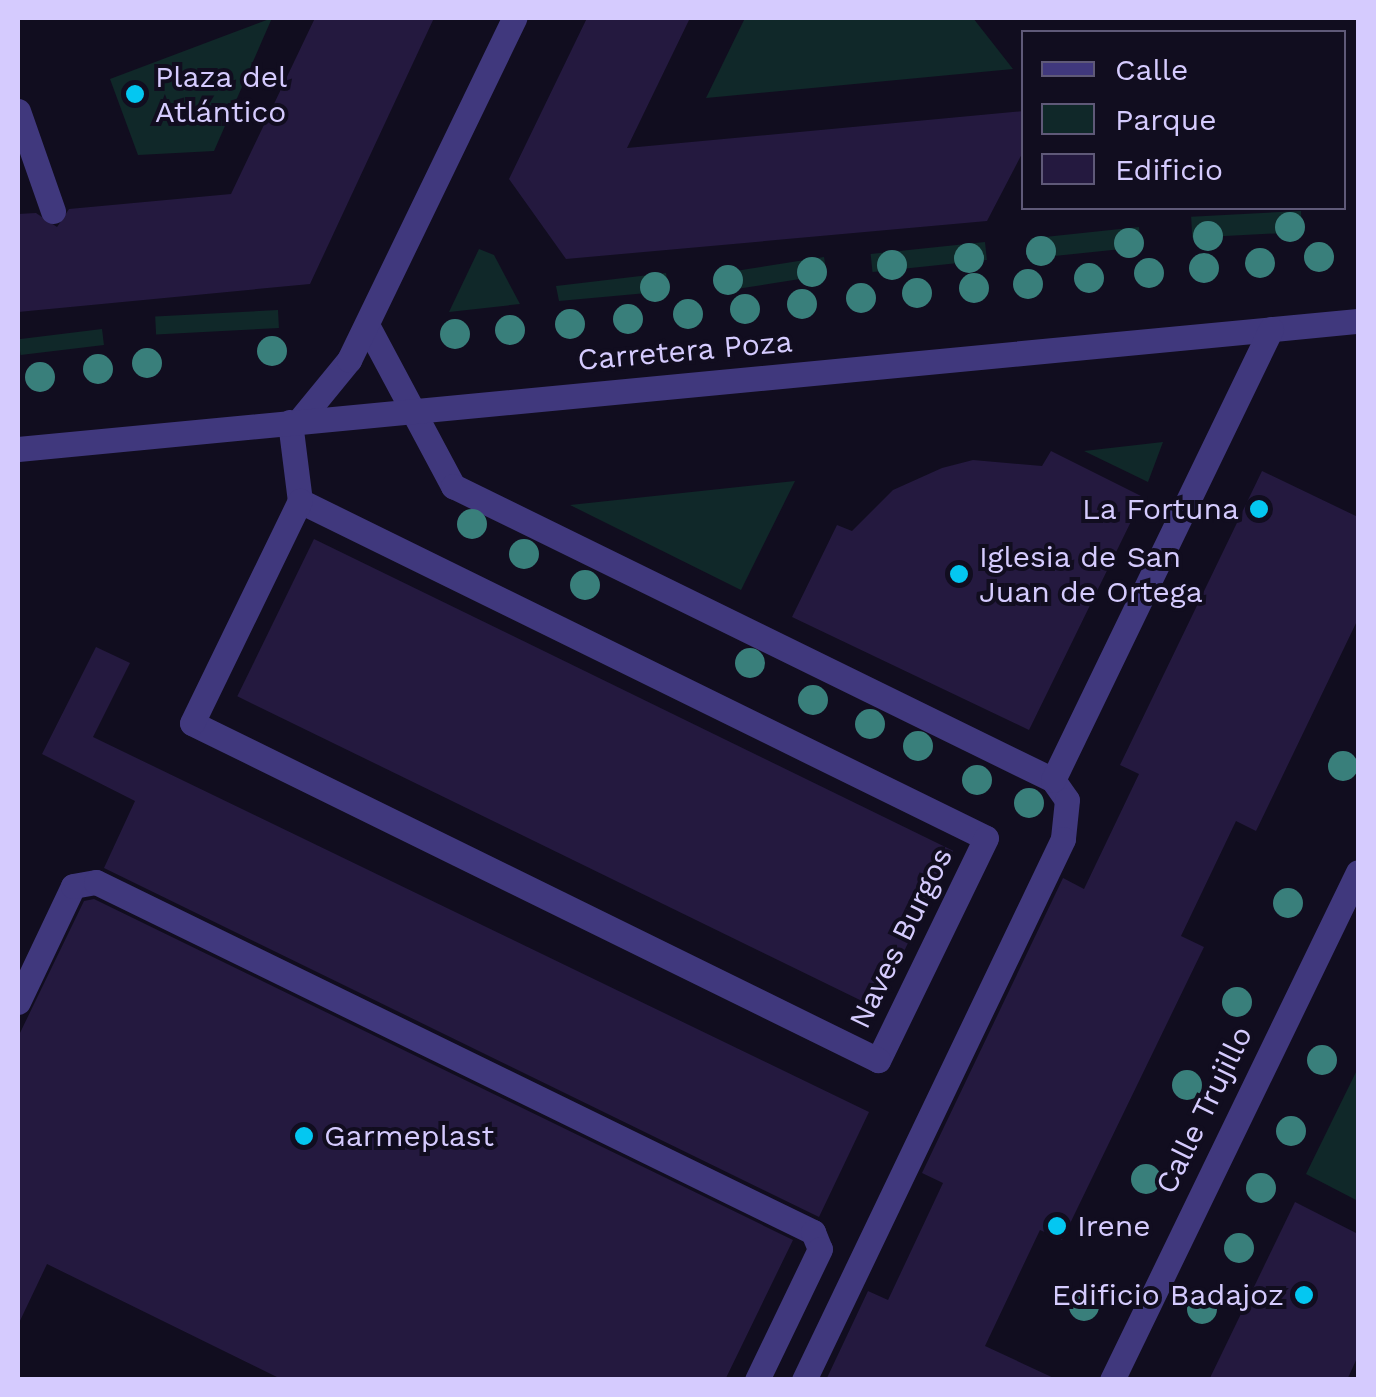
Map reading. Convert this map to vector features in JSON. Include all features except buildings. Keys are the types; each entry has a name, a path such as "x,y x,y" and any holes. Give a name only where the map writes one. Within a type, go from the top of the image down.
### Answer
{"street":[{"path":"300,501 295,421 367,325 514,18"},
{"path":"18,111 53,211"},
{"name":"Carretera Poza","path":"18,450 1358,321"},
{"path":"367,325 408,410 453,486 1054,780 1070,821 804,1380"},
{"path":"1054,780 1271,329"},
{"name":"Naves Burgos","path":"300,501 986,838 878,1060 192,722 300,501"},
{"name":"Calle Trujillo","path":"1112,1380 1358,872"},
{"path":"18,1002 72,886 96,882 813,1232 820,1250 757,1380"}],"green space":[{"path":"272,18 214,151 138,155 110,79"},
{"path":"745,18 973,18 1013,69 706,98"},
{"path":"1301,211 1302,232 1192,238 1191,217"},
{"path":"1139,227 1141,247 1033,258 1031,238"},
{"path":"985,242 987,260 873,272 871,254"},
{"path":"479,249 494,255 520,304 449,312"},
{"path":"824,257 827,275 719,292 716,274"},
{"path":"666,273 669,291 559,301 556,286"},
{"path":"278,310 279,328 156,334 155,316"},
{"path":"102,329 104,345 21,355 19,339"},
{"path":"1163,442 1148,482 1084,451"},
{"path":"795,481 741,590 570,505"},
{"path":"1358,1068 1358,1201 1306,1174"}],"place":[{"name":"Plaza del Atlántico","path":"135,94"},
{"name":"La Fortuna","path":"1259,509"},
{"name":"Iglesia de San Juan de Ortega","path":"959,574"},
{"name":"Garmeplast","path":"304,1136"},
{"name":"Irene","path":"1057,1226"},
{"name":"Edificio Badajoz","path":"1304,1295"}]}
